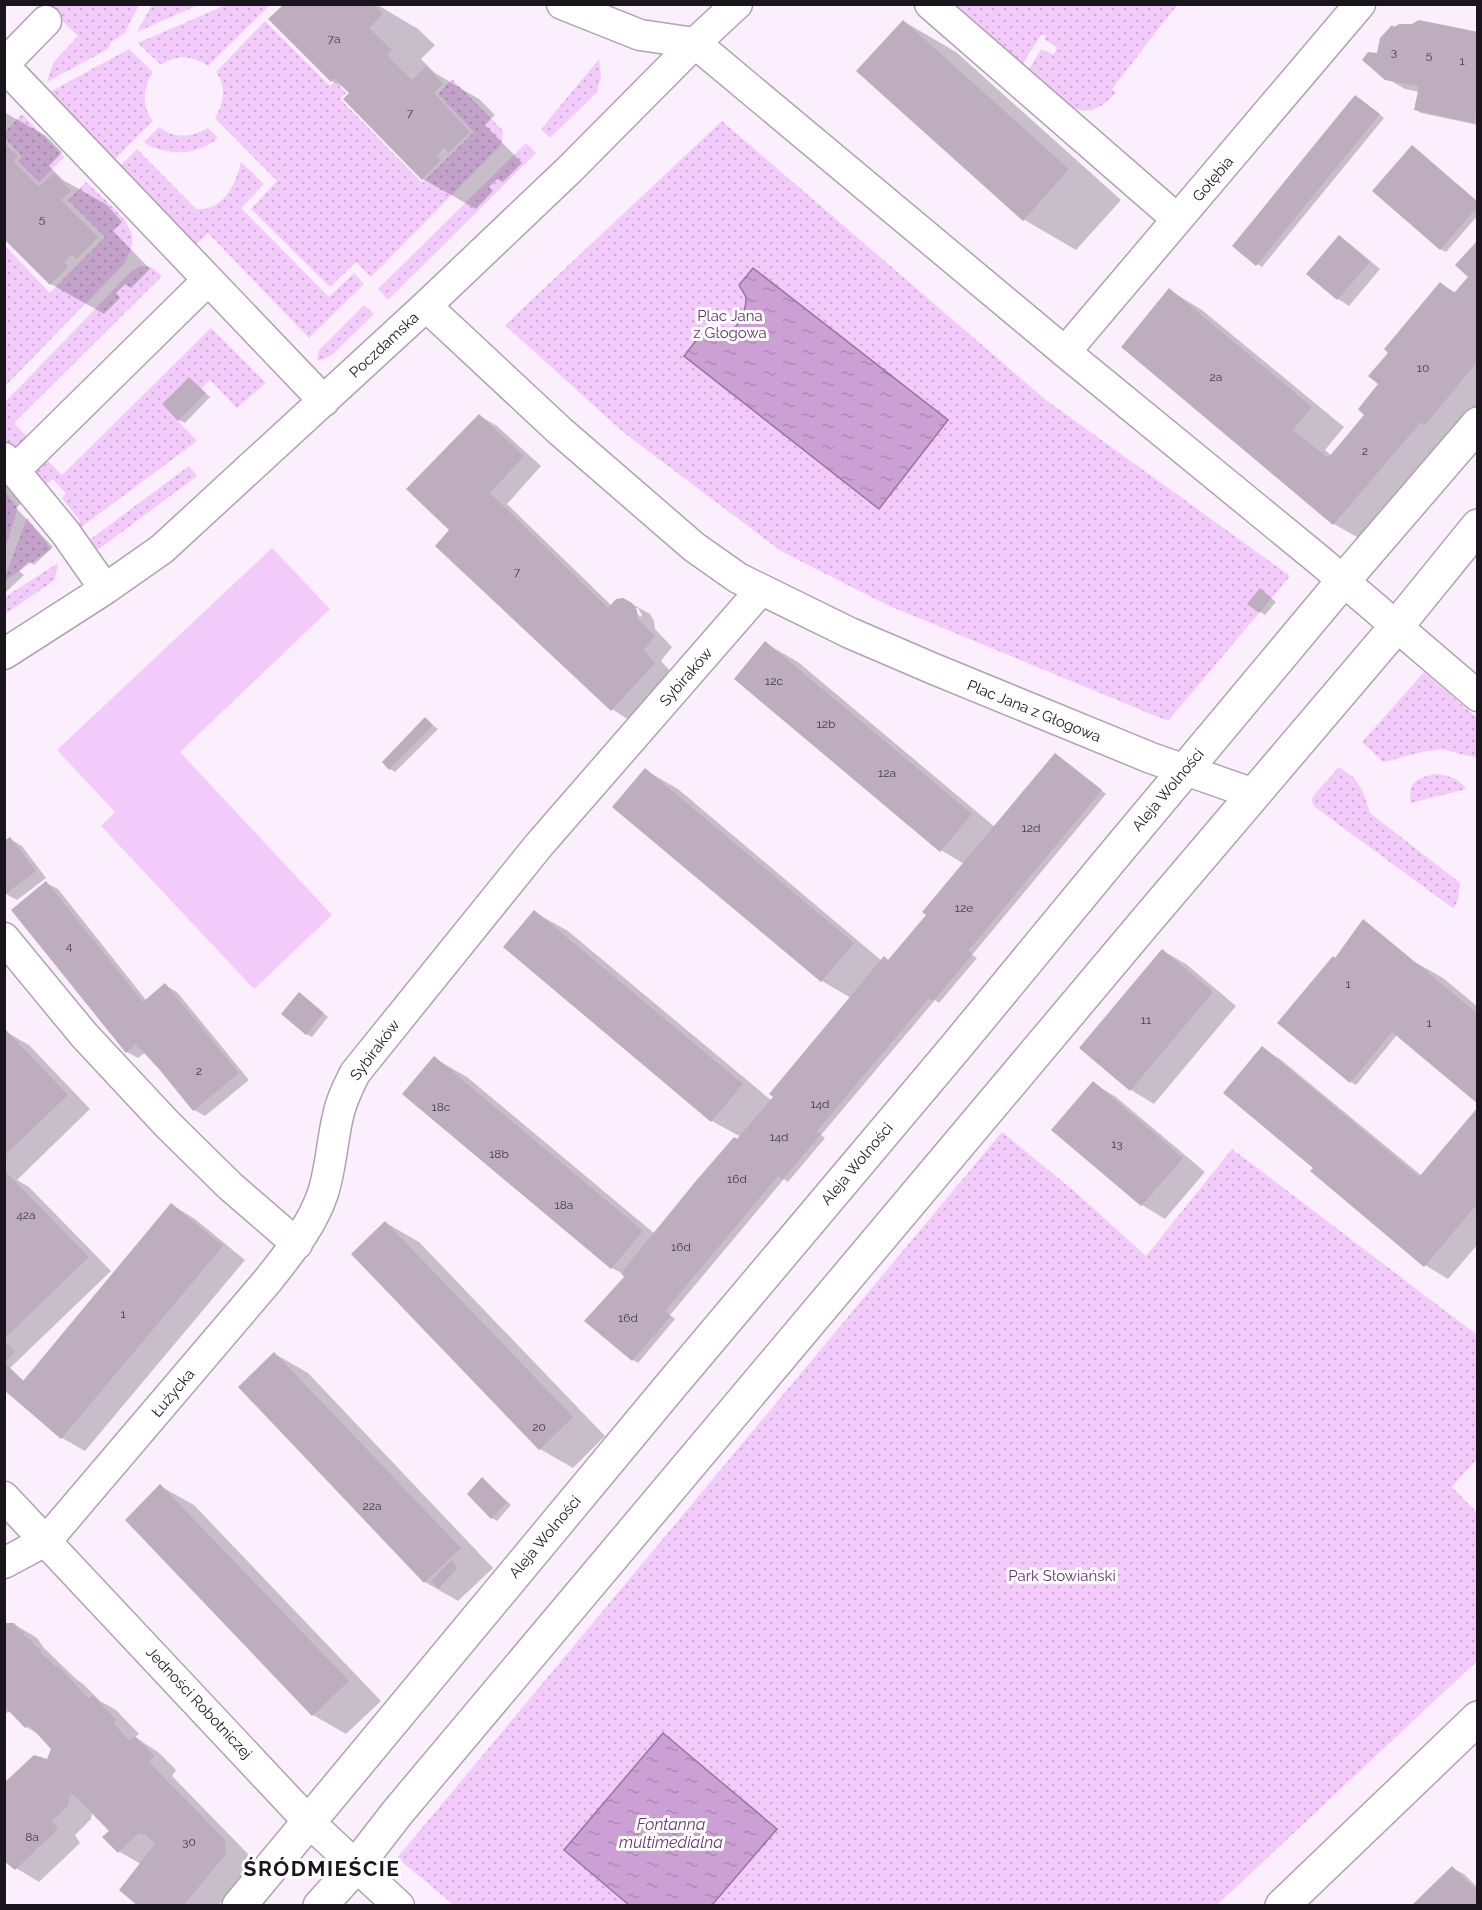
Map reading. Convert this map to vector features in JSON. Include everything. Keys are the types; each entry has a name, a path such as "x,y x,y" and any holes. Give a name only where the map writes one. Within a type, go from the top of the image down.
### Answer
{"street":[{"path":"562,4 640,35 695,43 1343,581 1478,696"},
{"name":"Poczdamska","path":"4,654 162,549 426,306 569,170 737,4"},
{"path":"930,4 1178,219"},
{"name":"Gołębia","path":"1065,352 1360,4"},
{"path":"46,21 4,65 324,401"},
{"path":"105,589 65,532 10,464 208,280"},
{"name":"Plac Jana z Głogowa","path":"426,306 560,432 694,547 760,591 934,669 1185,771 1254,794"},
{"name":"Aleja Wolności","path":"239,1905 1343,581 1478,424"},
{"path":"320,1905 356,1866 417,1788 1396,627 1478,526"},
{"name":"Sybiraków","path":"297,1244 315,1214 323,1191 338,1114 355,1073 539,845 760,591"},
{"path":"4,938 84,1035 167,1124 230,1186 297,1244"},
{"name":"Łużycka","path":"46,1540 297,1244"},
{"name":"Jedności Robotniczej","path":"4,1497 309,1821 399,1905"},
{"path":"4,1563 46,1540"},
{"path":"1282,1905 1478,1718"}],"green space":[{"path":"152,4 198,5 137,32"},
{"path":"954,4 1177,5 1112,89 1116,92 1104,104 1092,110 1081,110 1060,99 1028,71 1041,49 1054,55 1057,47 1045,40 1046,35 1041,35 1022,65"},
{"path":"45,5 139,5 124,34 111,42 108,49 47,82 53,63 78,36"},
{"path":"226,5 270,5 208,66 184,57 172,59 161,65 138,43"},
{"path":"265,21 330,86 335,81 346,93 340,99 422,183 474,132 438,94 452,79 503,131 501,145 371,277 356,262 330,287 251,209 277,181 215,118 223,95 222,84 216,72"},
{"path":"129,49 153,72 145,91 145,103 153,121 112,162 48,93"},
{"path":"599,59 601,77 597,92 550,138 541,129"},
{"path":"22,114 64,157 39,182 18,161 22,156 5,138 5,132"},
{"name":"Plac Jana z Głogowa","path":"722,121 1046,400 1290,576 1168,721 887,605 781,551 623,432 505,325"},
{"path":"159,127 171,134 183,136 208,128 218,138 191,151 170,151 152,147 144,142"},
{"path":"526,143 536,153 388,300 378,289"},
{"path":"137,149 196,209 214,206 227,195 236,179 241,162 264,184 241,208 329,297 354,273 364,284 309,338 208,233 194,246 118,168"},
{"path":"86,182 113,207 130,229 132,243 130,250 124,264 5,386 5,246 50,293 105,237 68,200"},
{"path":"141,266 151,267 162,276 14,423 30,440 16,453 5,442 5,402 132,271"},
{"path":"364,305 374,314 332,355 317,360 319,350"},
{"path":"211,328 266,383 237,408 210,380 201,389 189,377 162,404 197,441 76,531 73,528 80,521 62,498 66,494 53,479 42,488 30,472 46,459 62,475"},
{"path":"189,466 197,476 99,549 92,549 84,544"},
{"path":"5,492 18,508 5,548"},
{"path":"27,518 51,549 5,581 5,577"},
{"path":"272,548 330,609 180,752 332,915 254,989 101,826 115,812 57,750"},
{"path":"58,563 55,580 5,614 5,597"},
{"path":"1424,672 1477,718 1477,758 1441,749 1383,762 1362,742"},
{"path":"1339,767 1353,777 1362,789 1370,813 1460,883 1454,909 1315,807 1312,802 1313,796"},
{"path":"1437,774 1453,778 1466,789 1411,803 1412,785 1419,779"},
{"name":"Park Słowiański","path":"1002,1132 1074,1191 1146,1256 1232,1149 1477,1335 1477,1459 1452,1487 1477,1513 1477,1661 1217,1905 454,1905 397,1858"}],"water":[{"path":"753,268 948,420 879,509 684,356 702,333 722,335 733,330 737,325 744,311 746,300 739,285"},
{"name":"Fontanna multimedialna","path":"663,1733 777,1829 712,1905 629,1905 564,1850"}],"building":[{"path":"373,4 383,14 369,28 392,50 387,55 412,80 426,66 443,84 434,93 470,132 449,153 444,148 437,156 441,160 422,180 343,99 349,93 334,78 331,82 268,19 283,5"},
{"path":"903,20 1069,169 1023,221 856,71"},
{"path":"1419,20 1478,32 1478,108 1474,123 1414,110 1419,86 1385,80 1362,60 1368,52 1377,53 1380,38 1392,25 1394,27 1399,24 1412,24"},
{"path":"1355,95 1380,114 1256,266 1232,246"},
{"path":"4,143 18,156 13,161 39,187 54,173 71,191 61,200 98,237 77,259 72,254 64,262 68,267 50,285 4,239"},
{"path":"1412,145 1478,202 1478,206 1440,250 1372,191"},
{"path":"1339,235 1370,262 1337,300 1306,274"},
{"path":"1478,240 1478,361 1425,425 1421,422 1333,525 1121,347 1169,288 1312,407 1293,430 1328,458 1364,415 1358,409 1378,384 1368,376 1388,353 1384,349 1440,282 1454,293 1468,277 1455,265"},
{"path":"189,377 206,393 178,421 162,404"},
{"path":"479,414 524,456 490,493 608,608 616,599 623,598 632,603 637,610 637,618 655,636 644,650 655,663 611,711 435,546 449,530 406,489"},
{"path":"1260,588 1271,598 1259,613 1247,604"},
{"path":"765,641 972,814 940,852 734,679"},
{"path":"425,717 433,725 389,770 382,762"},
{"path":"1055,753 1102,790 968,951 973,954 933,1001 929,998 817,1131 821,1134 782,1180 778,1176 665,1311 671,1316 632,1361 584,1321 624,1277 621,1273 695,1182 734,1137 737,1139 773,1097 769,1094 884,956 888,960 926,915 922,912"},
{"path":"645,768 854,943 821,982 612,807"},
{"path":"10,837 36,871 4,895 4,841"},
{"path":"46,881 143,1002 165,983 239,1073 193,1111 136,1044 126,1053 11,910"},
{"path":"534,910 743,1084 711,1122 503,947"},
{"path":"1363,919 1478,1014 1478,1104 1392,1032 1350,1083 1277,1023 1333,956 1335,958"},
{"path":"1162,949 1213,992 1130,1091 1079,1048"},
{"path":"299,992 324,1013 306,1035 281,1014"},
{"path":"6,1030 68,1095 4,1156 4,1031"},
{"path":"1262,1046 1419,1177 1478,1107 1478,1203 1424,1267 1310,1171 1313,1168 1223,1093"},
{"path":"434,1056 643,1231 611,1269 402,1094"},
{"path":"1093,1081 1183,1158 1141,1206 1051,1130"},
{"path":"5,1171 89,1257 5,1338"},
{"path":"171,1203 223,1246 61,1439 4,1390 4,1341 15,1351 5,1363 23,1381"},
{"path":"385,1221 573,1417 539,1450 351,1254"},
{"path":"274,1352 461,1548 424,1583 238,1387"},
{"path":"482,1477 507,1502 491,1519 467,1494"},
{"path":"160,1484 349,1681 312,1716 125,1520"},
{"path":"451,1560 458,1568 438,1589 431,1581"},
{"path":"5,1623 14,1623 21,1633 23,1631 25,1633 23,1635 42,1651 40,1652 55,1667 60,1668 89,1699 93,1695 116,1720 113,1723 130,1741 135,1736 154,1756 149,1762 225,1840 226,1854 183,1906 138,1906 119,1890 155,1844 145,1834 139,1833 118,1853 102,1837 109,1831 75,1796 70,1794 68,1806 52,1821 58,1829 15,1870 4,1861 4,1783 34,1755 47,1759 51,1749 29,1725 25,1728 5,1707"},
{"path":"1452,1866 1478,1892 1478,1906 1411,1906"}],"district":[{"name":"ŚRÓDMIEŚCIE","path":"322,1868"}]}
